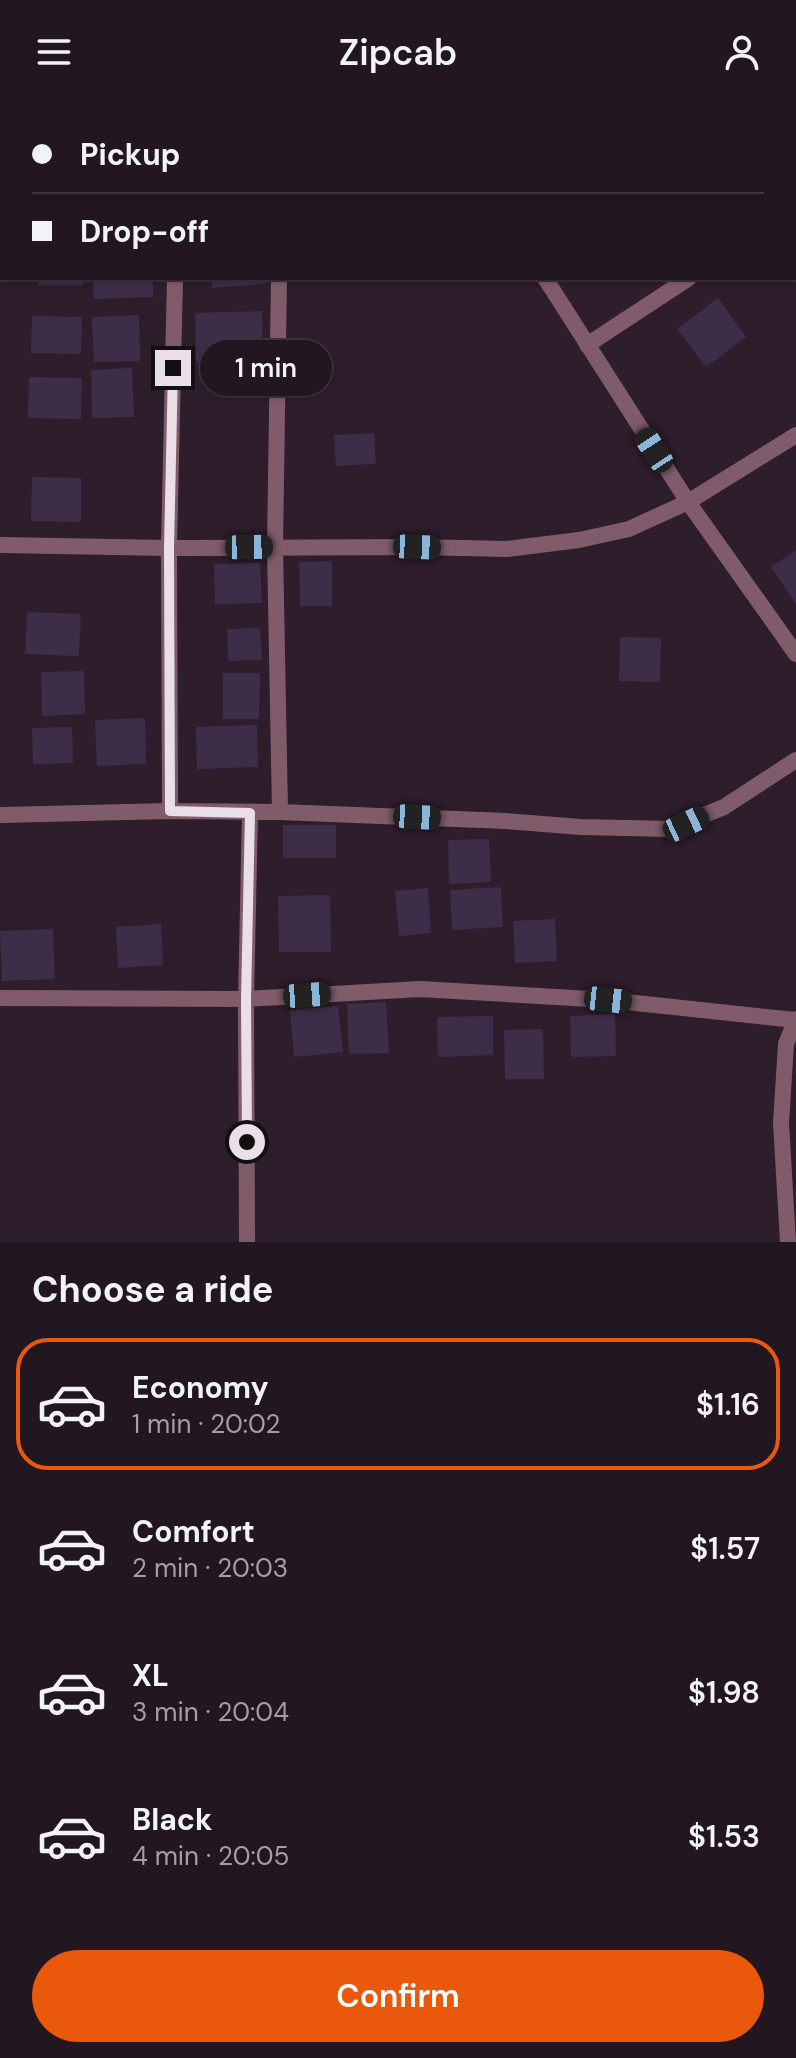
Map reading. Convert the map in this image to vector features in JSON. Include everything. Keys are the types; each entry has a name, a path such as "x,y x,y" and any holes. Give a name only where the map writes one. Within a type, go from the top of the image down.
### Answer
{"street":[{"path":"170,811 169,548 175,280"},
{"path":"279,280 275,547 280,812"},
{"path":"546,280 688,502 793,642"},
{"path":"587,345 686,280"},
{"path":"0,545 507,549 579,540 629,529 688,502 796,435"},
{"path":"0,815 280,812 670,829 724,807 796,760"},
{"path":"247,1242 246,999 250,813"},
{"path":"0,998 246,999 420,989 608,1000 796,1020 786,1044 781,1123 788,1242"}],"building":[{"path":"38,280 84,280 83,285 38,285"},
{"path":"93,280 153,280 153,297 94,299"},
{"path":"212,280 264,280 265,284 212,288"},
{"path":"718,298 746,337 706,367 677,329"},
{"path":"262,311 263,361 196,362 195,313"},
{"path":"139,315 140,361 94,362 92,317"},
{"path":"32,316 82,317 81,354 31,353"},
{"path":"132,368 134,417 92,418 91,370"},
{"path":"29,377 82,378 81,419 28,418"},
{"path":"374,433 376,464 336,466 334,435"},
{"path":"32,477 81,478 81,522 31,521"},
{"path":"796,550 796,604 771,567"},
{"path":"332,561 332,606 300,606 299,562"},
{"path":"260,563 262,603 215,604 214,564"},
{"path":"27,612 81,614 79,656 25,654"},
{"path":"260,628 262,660 228,661 227,629"},
{"path":"620,637 661,638 660,682 619,681"},
{"path":"84,671 85,714 42,716 41,672"},
{"path":"223,673 260,673 259,719 223,719"},
{"path":"145,718 146,764 97,766 95,720"},
{"path":"257,725 258,767 197,769 196,727"},
{"path":"72,727 73,763 33,764 32,728"},
{"path":"283,825 336,825 336,858 283,858"},
{"path":"489,839 491,882 449,884 448,840"},
{"path":"501,887 503,927 452,930 450,890"},
{"path":"428,888 431,933 399,936 395,891"},
{"path":"330,895 331,952 279,952 278,896"},
{"path":"555,919 557,961 515,963 513,921"},
{"path":"161,924 163,965 118,968 116,927"},
{"path":"53,929 55,979 2,981 0,931"},
{"path":"386,1002 389,1053 349,1054 347,1004"},
{"path":"338,1006 343,1052 294,1057 290,1010"},
{"path":"615,1014 616,1056 571,1057 570,1016"},
{"path":"493,1016 493,1055 438,1057 437,1017"},
{"path":"543,1029 544,1079 505,1079 504,1030"}],"route":[{"path":"173,368 169,548 170,811 250,813 247,1142"}]}
